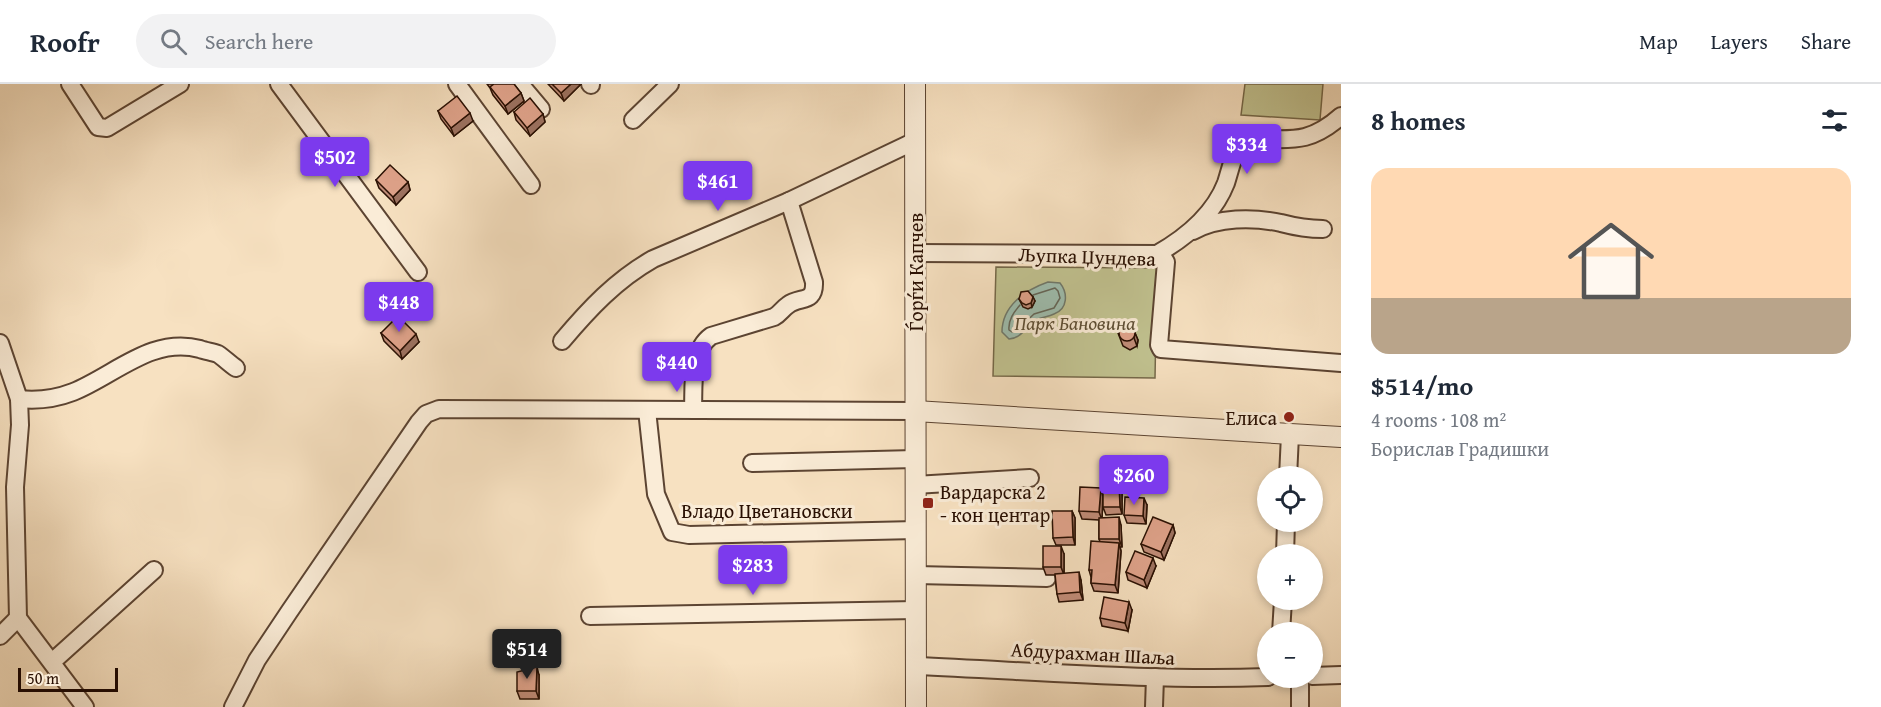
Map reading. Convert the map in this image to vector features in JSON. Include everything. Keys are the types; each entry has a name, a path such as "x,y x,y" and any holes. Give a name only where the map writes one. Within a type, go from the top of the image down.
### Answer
{"street":[{"path":"70,84 98,127 107,128 180,84"},
{"path":"279,84 418,272"},
{"path":"457,84 531,185"},
{"path":"520,84 540,110"},
{"path":"633,120 670,84"},
{"name":"Ѓорѓи Капчев","path":"915,84 916,707"},
{"path":"1157,254 1179,241 1209,211 1224,187 1237,148 1243,139 1292,140 1303,138 1324,130 1341,116"},
{"path":"562,341 595,302 632,271 653,259 789,201 915,141"},
{"path":"693,410 696,364 707,339 774,317 792,302 809,297 814,291 814,282 789,201"},
{"path":"1186,234 1206,225 1229,220 1323,229"},
{"name":"Љупка Џундева","path":"915,254 1157,254 1163,256 1166,262 1159,345 1161,349 1341,363"},
{"path":"0,343 20,399 21,425 15,487 18,618 85,707"},
{"path":"20,399 50,399 72,392 144,353 176,346 193,347 217,354 236,368"},
{"path":"233,707 258,660 289,612 414,429 426,414 439,409 915,411 1341,437"},
{"name":"Владо Цветановски","path":"647,410 656,494 672,532 689,535 916,530"},
{"path":"1289,466 1290,435"},
{"path":"752,463 915,459"},
{"path":"915,484 1030,478"},
{"path":"52,662 154,570"},
{"path":"916,575 1047,578"},
{"path":"590,616 916,610"},
{"path":"0,636 18,618"},
{"name":"Абдурахман Шаља","path":"916,666 1208,679 1257,677"},
{"path":"1323,676 1341,675"},
{"path":"1154,707 1155,677"},
{"path":"1300,688 1300,707"}],"green space":[{"path":"1245,84 1323,84 1320,120 1241,115"},
{"name":"Парк Бановина","path":"996,267 1157,268 1155,378 993,376"}],"water":[{"path":"1048,282 1060,283 1063,287 1065,300 1062,308 1059,312 1036,320 1020,334 1009,339 1002,332 1010,307 1023,294"}],"building":[{"path":"494,84 514,84 521,93 505,106 490,87"},
{"path":"552,84 571,84 561,93"},
{"path":"457,96 470,113 451,128 438,111"},
{"path":"530,98 543,114 527,128 514,112"},
{"path":"390,165 408,182 393,197 376,180"},
{"path":"1028,291 1033,297 1031,303 1026,305 1019,299 1021,292"},
{"path":"398,316 416,334 400,351 381,333"},
{"path":"1124,325 1130,325 1135,333 1133,339 1124,341 1119,336 1119,330"},
{"path":"1103,483 1119,483 1120,507 1103,507"},
{"path":"1080,487 1101,488 1099,512 1079,511"},
{"path":"1125,497 1144,498 1143,516 1124,515"},
{"path":"1052,511 1072,511 1073,537 1053,538"},
{"path":"1119,517 1119,539 1099,539 1099,518"},
{"path":"1153,517 1173,525 1161,552 1141,544"},
{"path":"1091,541 1119,543 1115,585 1091,583 1092,570 1089,570"},
{"path":"1043,546 1061,546 1061,567 1043,567"},
{"path":"1135,551 1153,558 1144,580 1126,572"},
{"path":"1079,572 1080,592 1057,594 1055,574"},
{"path":"1104,597 1129,602 1125,623 1100,618"},
{"path":"537,667 536,691 517,691 517,672"}],"place":[{"name":"Елиса","path":"1289,417"},
{"name":"Вардарска 2 - кон центар","path":"928,503"}]}
